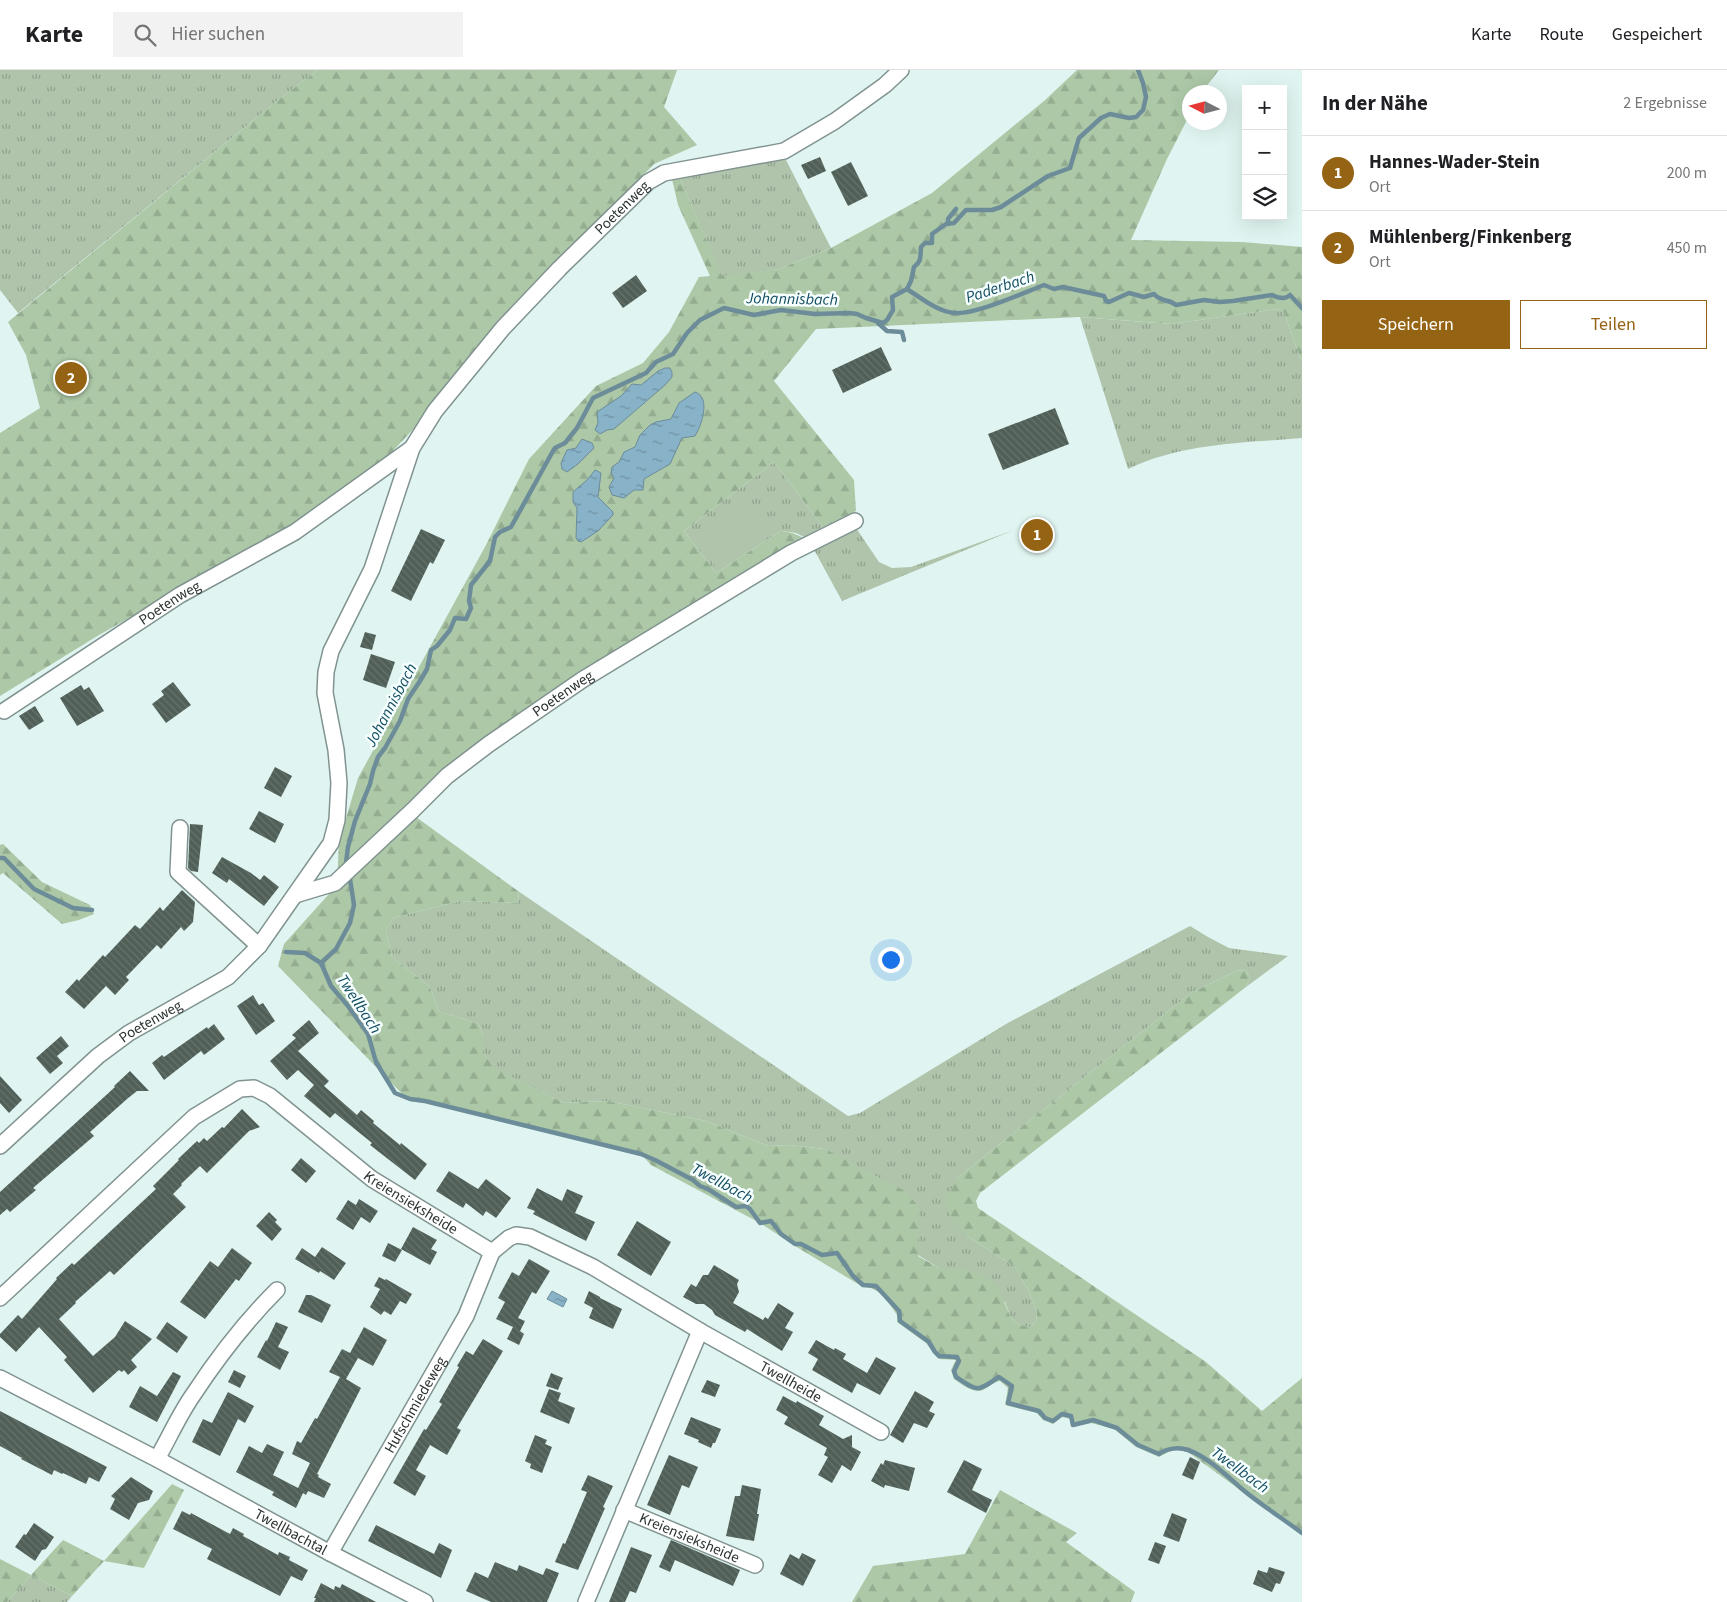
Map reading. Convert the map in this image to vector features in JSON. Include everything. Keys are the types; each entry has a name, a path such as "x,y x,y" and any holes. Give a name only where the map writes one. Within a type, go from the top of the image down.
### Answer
{"street":[{"name":"Poetenweg","path":"3,1138 98,1056 129,1033 228,977 259,946 331,843 337,820 339,783 336,750 325,693 326,672 331,652 372,569 412,448 435,411 503,328 560,268 648,182 664,173 784,151 835,122 885,85 901,70"},
{"name":"Poetenweg","path":"4,711 180,595 295,532 412,448"},
{"name":"Poetenweg","path":"295,895 335,883 447,776 489,744 582,680 791,553 855,521"},
{"path":"180,828 178,872 259,946"},
{"name":"Kreiensieksheide","path":"0,1298 194,1117 240,1089 254,1088 270,1096 372,1180 492,1252"},
{"path":"492,1252 509,1238 516,1235 530,1237 593,1267 700,1330"},
{"name":"Hufschmiedeweg","path":"330,1553 466,1316 492,1252"},
{"path":"157,1460 192,1397 212,1367 248,1319 277,1290"},
{"name":"Kreiensieksheide","path":"586,1602 700,1330"},
{"name":"Twellheide","path":"700,1330 881,1432"},
{"name":"Twellbachtal","path":"0,1378 425,1602"},
{"name":"Kreiensieksheide","path":"624,1510 755,1565"}],"green space":[{"path":"0,70 318,70 278,100 18,313 0,290"},
{"path":"318,70 677,70 664,107 697,145 654,164 507,315 420,422 390,454 289,528 99,635 0,696 0,433 40,408 26,355 8,322 278,100"},
{"path":"1077,70 1219,70 1207,85 1182,85 1182,130 1131,240 1242,242 1302,247 1302,360 1284,313 1278,309 1171,324 1080,317 816,329 774,381 854,480 856,511 823,527 774,462 684,531 716,573 781,531 798,535 812,546 586,684 454,777 416,817 518,891 519,903 460,901 393,918 386,930 392,957 430,987 439,1011 479,1024 483,1036 483,1053 496,1069 564,1103 608,1101 706,1121 768,1146 790,1145 825,1149 905,1191 919,1207 918,1256 939,1268 960,1268 983,1275 998,1287 1011,1318 1020,1325 1030,1327 1036,1321 1037,1312 1028,1290 1015,1267 967,1236 950,1218 945,1200 957,1178 1191,993 1238,970 1246,971 1250,978 1246,987 980,1193 976,1201 978,1208 1206,1362 1262,1411 1302,1378 1302,1535 1188,1452 1174,1449 1159,1457 1136,1447 1114,1429 1091,1423 1071,1427 1070,1419 1062,1417 1053,1424 1043,1420 1037,1413 1005,1405 1008,1388 1000,1381 978,1391 965,1387 954,1379 951,1370 956,1360 939,1359 926,1343 897,1322 897,1315 879,1292 869,1287 863,1287 760,1223 651,1165 641,1154 426,1103 409,1101 278,966 284,944 337,885 339,842 358,778 486,545 529,459 596,386 643,363 669,332 699,277 710,276 678,205 672,179 680,178 722,276 779,269 831,248 932,193 1044,101"},
{"path":"785,158 831,248 779,269 722,277 680,178"},
{"path":"1278,309 1284,313 1302,360 1302,438 1235,443 1191,449 1149,460 1128,469 1080,317 1171,324"},
{"path":"774,462 823,527 804,537 796,533 781,531 716,573 684,531"},
{"path":"744,499 768,534 717,569 693,534"},
{"path":"854,525 879,562 892,568 911,567 1014,530 842,601 812,546"},
{"path":"3,844 42,882 90,905 94,914 62,924 3,873 0,875 0,845"},
{"path":"518,891 848,1116 860,1113 1006,1024 1190,926 1229,948 1288,956 1246,987 1250,978 1246,971 1238,970 1191,993 957,1178 967,1236 1015,1267 1028,1290 1037,1312 1036,1321 1030,1327 1020,1325 1011,1318 1005,1302 960,1268 939,1268 918,1255 825,1149 790,1145 768,1146 706,1121 608,1101 564,1103 495,1069 483,1053 483,1036 479,1024 439,1011 430,987 392,957 386,930 393,918 460,901 519,903"},
{"path":"172,1484 184,1490 144,1568 104,1561"},
{"path":"1000,1490 1077,1533 1066,1542 1135,1592 1131,1602 852,1602 873,1566 965,1554"},
{"path":"63,1540 104,1561 72,1596 31,1575"},
{"path":"0,1559 31,1575 7,1602 0,1602"},
{"path":"31,1575 72,1596 67,1602 7,1602"}],"water":[{"path":"670,368 672,377 665,385 614,429 600,434 595,430 598,423 597,412 621,396 632,384 641,385 658,371"},
{"path":"695,392 703,399 704,412 695,436 682,438 670,464 644,479 643,490 634,490 624,498 612,495 609,487 614,478 611,473 612,467 619,462 624,452 635,447 640,435 650,425 671,419 679,403"},
{"path":"582,439 592,443 594,448 567,472 562,469 561,463 567,450 576,448"},
{"path":"595,470 601,473 598,497 613,512 613,515 598,531 581,542 576,538 577,508 573,502 573,492"},
{"path":"552,1291 567,1299 563,1307 547,1299"}],"building":[{"path":"820,157 826,171 808,179 801,165"},
{"path":"851,162 868,196 848,206 831,172"},
{"path":"636,275 647,291 623,308 612,293"},
{"path":"881,347 892,370 843,393 832,370"},
{"path":"1055,408 1069,444 1003,470 988,434"},
{"path":"421,529 445,540 433,564 430,562 411,601 391,591"},
{"path":"365,632 376,635 372,650 360,647"},
{"path":"371,654 395,662 386,688 363,680"},
{"path":"173,682 191,705 166,723 152,704 164,695 161,691"},
{"path":"81,685 84,690 89,687 104,711 77,726 60,698"},
{"path":"35,706 44,721 29,730 19,716"},
{"path":"275,767 292,776 281,797 264,788"},
{"path":"259,811 284,824 275,843 249,829"},
{"path":"190,824 203,825 198,872 191,871 188,868"},
{"path":"222,857 260,880 264,875 279,887 264,906 229,879 227,883 212,873"},
{"path":"182,890 195,902 193,922 184,931 181,927 161,949 157,945 126,977 129,980 115,995 106,986 84,1009 65,992 77,979 79,981 103,955 105,957 135,925 140,929 160,907 163,911"},
{"path":"253,995 259,1005 263,1003 275,1021 256,1035 237,1006"},
{"path":"309,1020 319,1033 298,1051 329,1081 324,1086 357,1115 361,1110 374,1121 373,1123 427,1164 415,1180 370,1145 372,1143 335,1113 330,1118 304,1096 314,1085 298,1070 287,1080 270,1061 296,1038 292,1035"},
{"path":"214,1024 225,1039 204,1055 201,1051 164,1080 152,1063"},
{"path":"61,1036 69,1046 57,1056 63,1063 50,1074 36,1058"},
{"path":"130,1071 149,1091 137,1091 127,1099 90,1132 94,1136 33,1188 36,1190 10,1212 7,1209 0,1215 0,1192"},
{"path":"0,1076 22,1100 9,1113 0,1103"},
{"path":"242,1109 260,1127 249,1131 207,1173 200,1166 181,1184 173,1194 186,1207 114,1275 110,1271 59,1319 93,1356 115,1337 125,1321 152,1339 131,1360 137,1367 128,1375 124,1370 122,1372 119,1370 93,1393 64,1360 67,1357 39,1327 16,1352 0,1337 0,1334 18,1315 22,1319 56,1278 72,1263 74,1265 156,1189 153,1186 197,1141 199,1143 204,1138 207,1141 222,1127 224,1128"},
{"path":"301,1158 316,1171 306,1183 291,1170"},
{"path":"449,1171 478,1189 486,1179 511,1198 496,1218 486,1211 483,1216 466,1203 463,1208 436,1191"},
{"path":"537,1188 562,1201 567,1189 583,1196 575,1213 595,1222 586,1241 533,1214 535,1211 527,1208"},
{"path":"359,1199 378,1211 370,1223 361,1217 353,1230 336,1219 348,1200 356,1205"},
{"path":"269,1212 282,1229 272,1241 256,1226"},
{"path":"637,1221 671,1242 651,1276 617,1255"},
{"path":"413,1227 437,1240 431,1249 437,1252 430,1265 401,1249"},
{"path":"388,1243 402,1250 395,1262 382,1256"},
{"path":"322,1247 346,1263 334,1280 295,1259 302,1248 315,1257"},
{"path":"232,1248 252,1263 239,1281 236,1279 205,1319 180,1302 210,1261 218,1267"},
{"path":"529,1259 550,1271 536,1294 532,1292 518,1318 525,1321 520,1331 524,1334 519,1345 507,1339 513,1327 496,1319 505,1302 498,1298 512,1272 519,1276"},
{"path":"714,1265 739,1280 737,1284 739,1292 733,1303 763,1320 765,1317 768,1319 778,1303 794,1313 785,1328 793,1332 782,1351 747,1329 745,1332 715,1315 704,1304 696,1304 683,1297 691,1284 696,1287 703,1275 708,1275"},
{"path":"379,1277 412,1294 406,1304 400,1301 391,1315 384,1311 381,1315 370,1307 380,1289 374,1286"},
{"path":"589,1291 622,1309 613,1329 589,1318 593,1308 584,1303"},
{"path":"306,1295 311,1295 331,1305 322,1323 298,1312"},
{"path":"167,1322 188,1337 177,1353 156,1338"},
{"path":"276,1322 288,1327 278,1347 289,1352 280,1370 257,1357"},
{"path":"364,1327 387,1340 373,1366 358,1358 346,1379 361,1388 317,1474 319,1475 318,1477 331,1484 324,1498 308,1491 306,1495 303,1493 296,1508 272,1495 274,1492 236,1472 249,1446 262,1453 267,1444 284,1452 273,1475 298,1488 310,1463 292,1454 297,1441 301,1443 315,1418 317,1419 340,1377 329,1372 342,1349 350,1353"},
{"path":"483,1339 503,1351 457,1428 461,1430 447,1455 430,1445 416,1470 426,1476 415,1496 393,1483 424,1429 426,1430 442,1404 439,1402 466,1351 473,1355"},
{"path":"816,1340 846,1354 843,1359 867,1373 876,1357 896,1368 880,1395 857,1383 852,1393 812,1370 818,1359 808,1353"},
{"path":"234,1370 246,1376 240,1388 228,1382"},
{"path":"173,1372 181,1376 157,1422 129,1407 140,1386 157,1396"},
{"path":"551,1373 563,1378 558,1390 546,1386"},
{"path":"707,1380 720,1385 715,1397 701,1392"},
{"path":"549,1389 561,1393 558,1401 575,1408 569,1424 540,1412"},
{"path":"915,1391 934,1402 929,1411 935,1414 927,1428 914,1423 903,1443 890,1435"},
{"path":"228,1392 254,1406 245,1423 238,1419 220,1456 192,1442 203,1419 212,1423"},
{"path":"783,1396 796,1403 797,1401 824,1416 819,1425 843,1439 852,1435 852,1447 861,1452 851,1471 842,1465 832,1483 818,1475 828,1457 824,1455 827,1448 784,1424 788,1417 776,1410"},
{"path":"0,1411 107,1467 99,1482 89,1477 86,1484 54,1470 52,1475 0,1446"},
{"path":"691,1417 721,1429 711,1448 698,1442 699,1440 684,1434"},
{"path":"535,1435 547,1440 545,1444 552,1447 542,1473 530,1468 531,1464 525,1461"},
{"path":"669,1455 698,1467 689,1488 682,1485 670,1515 647,1505"},
{"path":"1190,1457 1200,1462 1193,1480 1182,1475"},
{"path":"885,1460 915,1468 909,1491 885,1485 884,1488 871,1481 881,1463 883,1465"},
{"path":"964,1460 982,1469 972,1490 992,1500 986,1513 947,1492"},
{"path":"588,1475 613,1486 578,1570 555,1562 563,1543 565,1544 587,1492 581,1490"},
{"path":"131,1477 153,1491 149,1500 138,1503 129,1520 110,1509 115,1499 111,1496"},
{"path":"742,1485 761,1489 754,1541 726,1536 735,1496 740,1496"},
{"path":"182,1511 190,1515 191,1513 230,1534 233,1528 244,1534 243,1536 278,1555 279,1552 290,1557 289,1560 308,1570 302,1581 291,1576 280,1596 207,1559 212,1549 173,1529"},
{"path":"1172,1513 1187,1519 1179,1542 1163,1536"},
{"path":"34,1523 54,1537 35,1561 15,1547"},
{"path":"376,1525 434,1554 439,1543 452,1550 441,1578 368,1541"},
{"path":"671,1540 740,1570 733,1586 675,1560 670,1572 659,1567"},
{"path":"1155,1542 1166,1546 1159,1564 1148,1560"},
{"path":"631,1547 652,1555 636,1593 630,1591 625,1602 609,1602"},
{"path":"802,1553 816,1560 803,1586 780,1574 790,1554 799,1559"},
{"path":"495,1562 517,1571 519,1565 543,1575 546,1568 559,1573 547,1602 491,1602 466,1591 475,1572 488,1578"},
{"path":"1269,1567 1285,1572 1280,1584 1276,1583 1272,1592 1253,1584 1258,1570 1267,1573"},
{"path":"321,1583 334,1590 335,1586 340,1588 342,1584 376,1602 314,1602"}],"waterway":[{"name":"Johannisbach","path":"346,863 355,821 370,784 378,757 400,721 408,699 427,669 431,650 437,646 450,630 455,618 466,619 471,608 469,601 471,585 490,561 495,537 500,532 511,527 553,451 565,443 577,428 593,398 646,373 656,362 673,354 687,333 700,320 724,308 754,315 781,310 815,314 849,313 883,323 893,310 892,297 907,289 914,267 919,261 921,247 925,243 932,243 932,234 946,224 954,223 966,210 992,210 1001,207 1048,176 1070,168 1079,138 1101,118 1110,114 1129,118 1136,117 1143,110 1146,97 1138,70"},
{"name":"Johannisbach","path":"948,224 948,219 956,209"},
{"name":"Paderbach","path":"907,289 936,307 955,313 974,311 1044,285 1054,289 1063,287 1104,296 1106,301 1109,302 1129,293 1144,297 1154,294 1160,299 1176,305 1204,300 1220,302 1272,295 1284,298 1290,295 1302,308"},
{"name":"Johannisbach","path":"878,323 887,331 902,332 904,340"},
{"name":"Johannisbach","path":"0,858 4,858 34,889 73,908 92,910"},
{"name":"Johannisbach","path":"321,963 336,949 350,923 354,905 350,879"},
{"name":"Twellbach","path":"286,952 305,953 321,963 331,986 368,1034 376,1062 395,1093 410,1099 425,1101 641,1154 655,1160 693,1180 736,1207 746,1206 760,1223 771,1221 781,1234 795,1244 801,1244 822,1255 837,1253 853,1276 863,1285 876,1286 899,1311 900,1321 929,1342 939,1356 957,1357 959,1361 954,1371 956,1377 974,1388 981,1388 999,1377 1012,1386 1008,1403 1039,1411 1045,1418 1053,1421 1062,1414 1071,1416 1073,1425 1093,1420 1117,1428 1138,1445 1159,1454 1166,1450 1177,1448 1195,1453 1210,1462 1249,1495 1302,1533"}],"place":[{"name":"Mühlenberg/Finkenberg","path":"71,378"},
{"name":"Hannes-Wader-Stein","path":"1037,535"}]}
